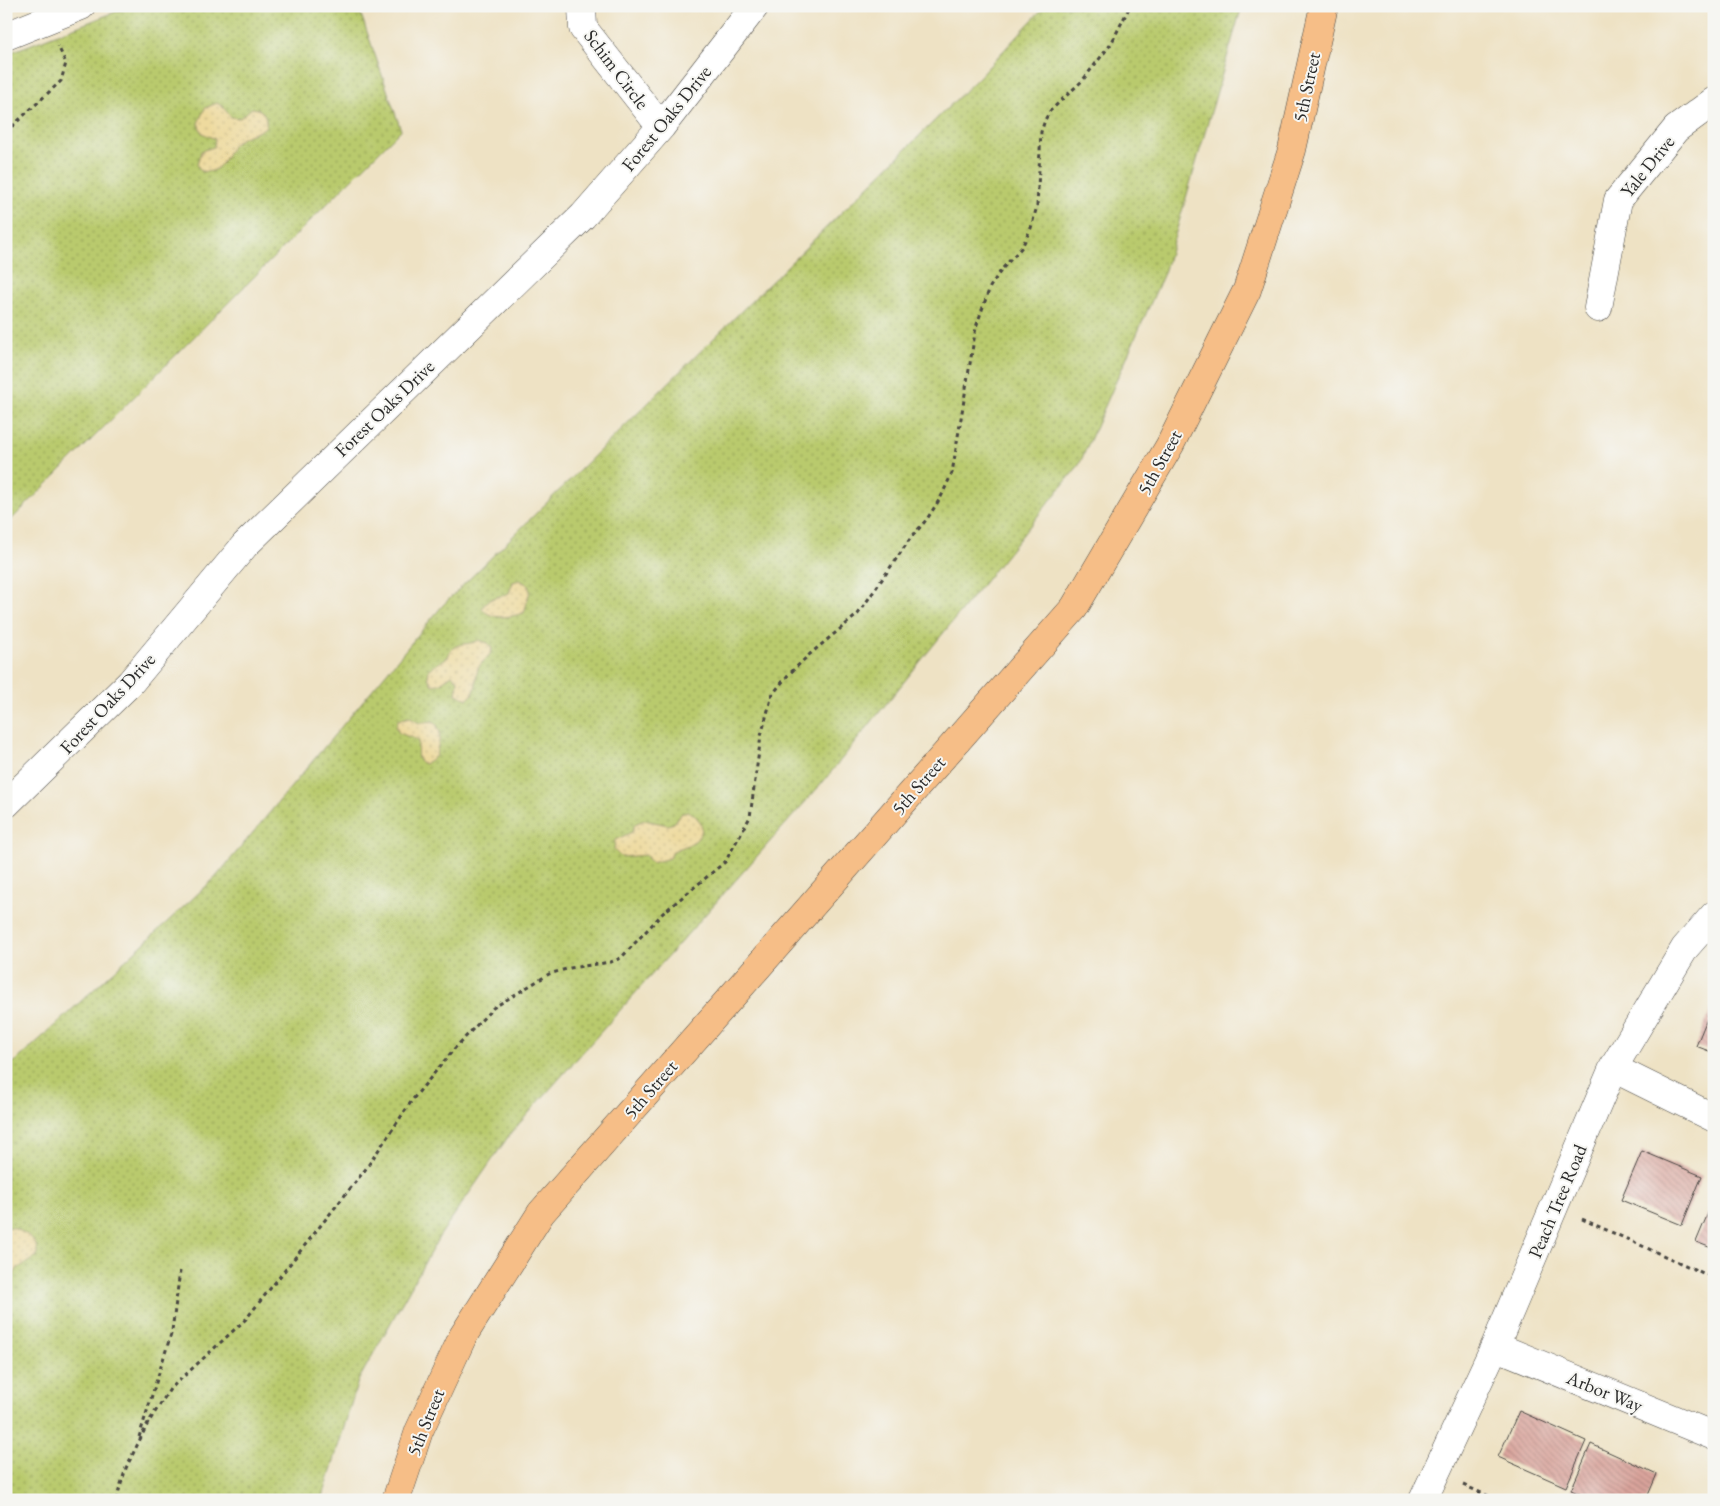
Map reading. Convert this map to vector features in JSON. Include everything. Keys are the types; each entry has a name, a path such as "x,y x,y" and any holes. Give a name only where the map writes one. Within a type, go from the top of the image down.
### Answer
{"main road":[{"name":"5th Street","path":"396,1500 419,1430 463,1336 541,1214 1074,608 1170,445 1247,290 1292,150 1324,6"}],"street":[{"path":"6,36 81,6"},
{"name":"Schim Circle","path":"582,6 583,28 661,127"},
{"name":"Forest Oaks Drive","path":"6,804 130,683 245,545 583,216 661,127 755,6"},
{"name":"Yale Drive","path":"1598,308 1618,200 1676,129 1714,100"},
{"name":"Peach Tree Road","path":"1423,1500 1495,1346 1612,1068 1685,948 1714,915"},
{"path":"1612,1068 1714,1118"},
{"name":"Arbor Way","path":"1495,1346 1714,1436"}],"path":[{"path":"136,1448 148,1423 170,1389 246,1319 364,1170 413,1099 455,1048 493,1008 548,974 570,968 611,962 620,958 663,913 725,862 750,817 761,736 772,695 788,675 810,654 858,614 910,539 927,520 941,497 952,473 976,326 990,287 1002,269 1022,248 1031,228 1037,206 1041,132 1045,120 1050,111 1082,81 1111,44 1130,6"},
{"path":"6,132 61,81 66,63 47,20"},
{"path":"1555,1207 1714,1278"},
{"path":"116,1500 136,1448 172,1331 180,1271"},
{"path":"1435,1473 1498,1500"}],"green space":[{"path":"131,6 358,6 401,130 6,525 6,54"},
{"path":"1045,6 1242,6 1164,273 1079,465 823,782 510,1134 439,1237 358,1381 322,1500 6,1500 6,1064 16,1061 215,878 443,605 980,76"}],"sand":[{"path":"217,103 231,117 240,118 252,108 262,111 266,119 266,126 238,141 219,167 209,172 201,171 197,165 201,151 214,147 215,139 202,133 198,123 205,108"},
{"path":"520,580 528,585 530,591 524,613 501,617 490,615 482,608 491,599 509,593 513,582"},
{"path":"479,640 488,643 492,649 478,669 475,690 471,696 467,699 456,694 458,680 452,675 439,684 432,685 428,677 429,669 448,657 453,648"},
{"path":"409,717 419,723 433,721 439,729 440,737 436,756 425,764 419,760 417,754 418,740 399,733 396,727 398,720"},
{"path":"687,811 698,819 702,827 700,836 694,842 673,851 670,858 651,863 646,855 621,857 614,850 615,840 632,832 635,824 644,820 668,825 674,823 681,814"},
{"path":"12,1227 30,1237 36,1245 37,1256 17,1269 6,1290 6,1228"}],"building":[{"path":"1714,1002 1714,1053 1696,1046"},
{"path":"1642,1151 1702,1176 1682,1225 1621,1200"},
{"path":"1714,1199 1714,1249 1696,1242"},
{"path":"1519,1411 1586,1441 1566,1487 1498,1457"},
{"path":"1591,1444 1657,1474 1646,1500 1593,1500 1571,1490"}]}
